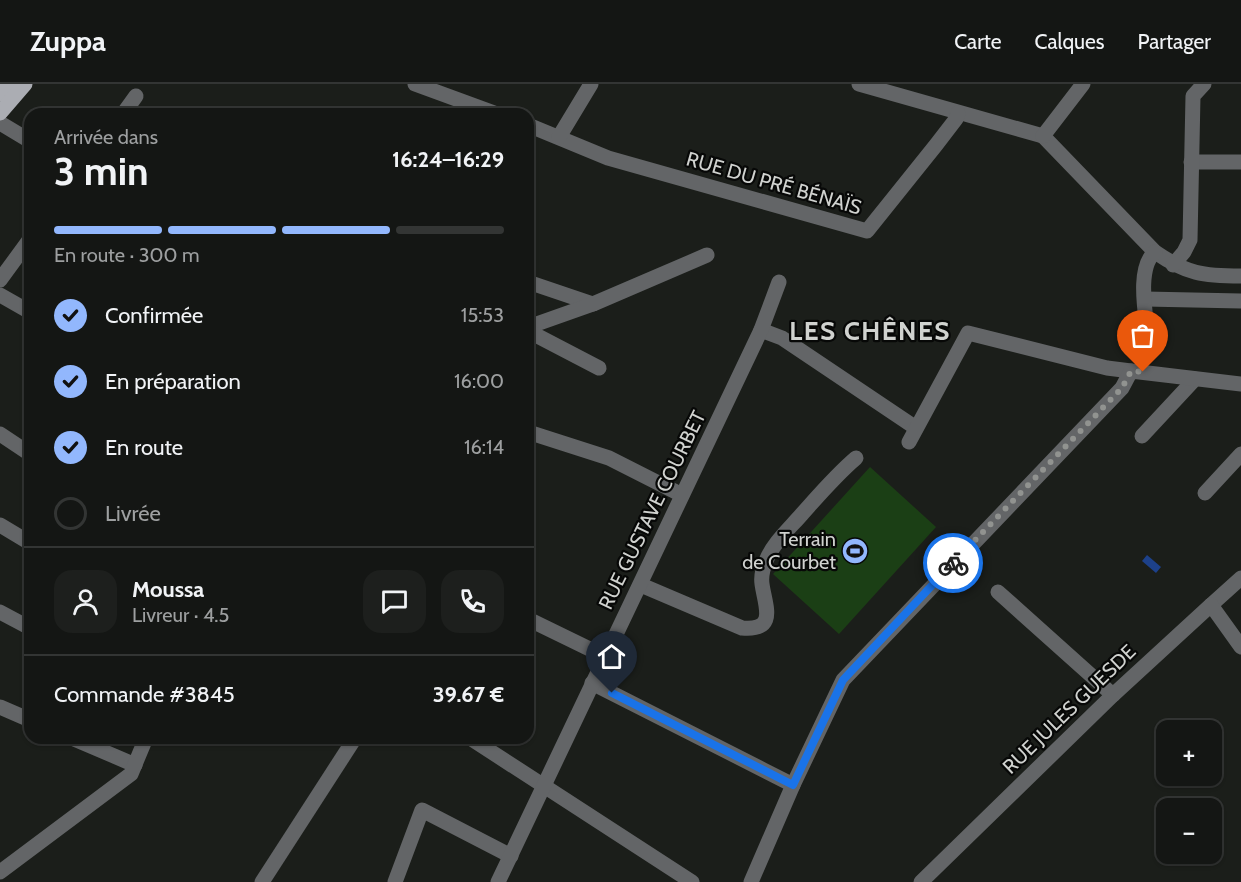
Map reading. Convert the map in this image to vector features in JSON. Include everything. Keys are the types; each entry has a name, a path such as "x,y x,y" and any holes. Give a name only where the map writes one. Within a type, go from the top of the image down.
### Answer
{"main road":[{"path":"0,94 9,84"},
{"path":"0,113 25,84"}],"street":[{"path":"415,84 481,108"},
{"path":"559,137 591,84"},
{"path":"859,84 1043,136 1155,252 1173,265 1206,276 1241,276"},
{"path":"1043,136 1083,84"},
{"path":"1173,265 1190,240 1193,96 1204,84"},
{"path":"127,108 136,96"},
{"name":"RUE DU PRÉ BÉNAÏS","path":"534,127 608,158 867,231 936,146 958,113"},
{"path":"0,123 24,137"},
{"path":"1191,162 1241,162"},
{"path":"0,280 24,247"},
{"path":"1148,338 1144,268 1155,252"},
{"path":"534,327 707,255"},
{"name":"RUE GUSTAVE COURBET","path":"498,882 761,330 779,282"},
{"path":"534,284 593,304"},
{"path":"0,295 24,309"},
{"path":"1144,299 1241,301"},
{"path":"761,330 782,338 912,435 968,333 1075,360 1137,372 1241,384"},
{"path":"534,332 599,368"},
{"path":"751,882 793,785 843,680 1137,372"},
{"path":"1142,436 1194,380"},
{"path":"0,434 24,450"},
{"path":"534,434 609,458 682,495"},
{"path":"1205,493 1241,454"},
{"path":"641,585 742,628 755,629 764,623 769,608 762,582 764,564 773,547 842,470 856,458"},
{"path":"0,525 24,539"},
{"name":"RUE JULES GUESDE","path":"921,882 1113,695 1241,578"},
{"path":"998,592 1113,695"},
{"path":"1211,605 1241,647"},
{"path":"0,612 24,625"},
{"path":"534,622 604,656"},
{"path":"592,683 793,785"},
{"path":"0,707 24,717"},
{"path":"86,744 135,765"},
{"path":"0,872 131,774 144,744"},
{"path":"261,882 351,744"},
{"path":"479,744 693,882"},
{"path":"396,882 422,810 511,856"}],"green space":[{"name":"Terrain de Courbet","path":"870,467 936,527 839,634 773,574"}],"water":[{"path":"1147,555 1161,567 1156,573 1142,561"}],"way so far":[{"path":"953,563 1122,388 1131,371 1143,372"}],"place":[{"name":"Terrain de Courbet","path":"855,551"}],"district":[{"name":"LES CHÊNES","path":"870,331"}],"route":[{"path":"612,693 793,785 843,680 953,563"}]}
